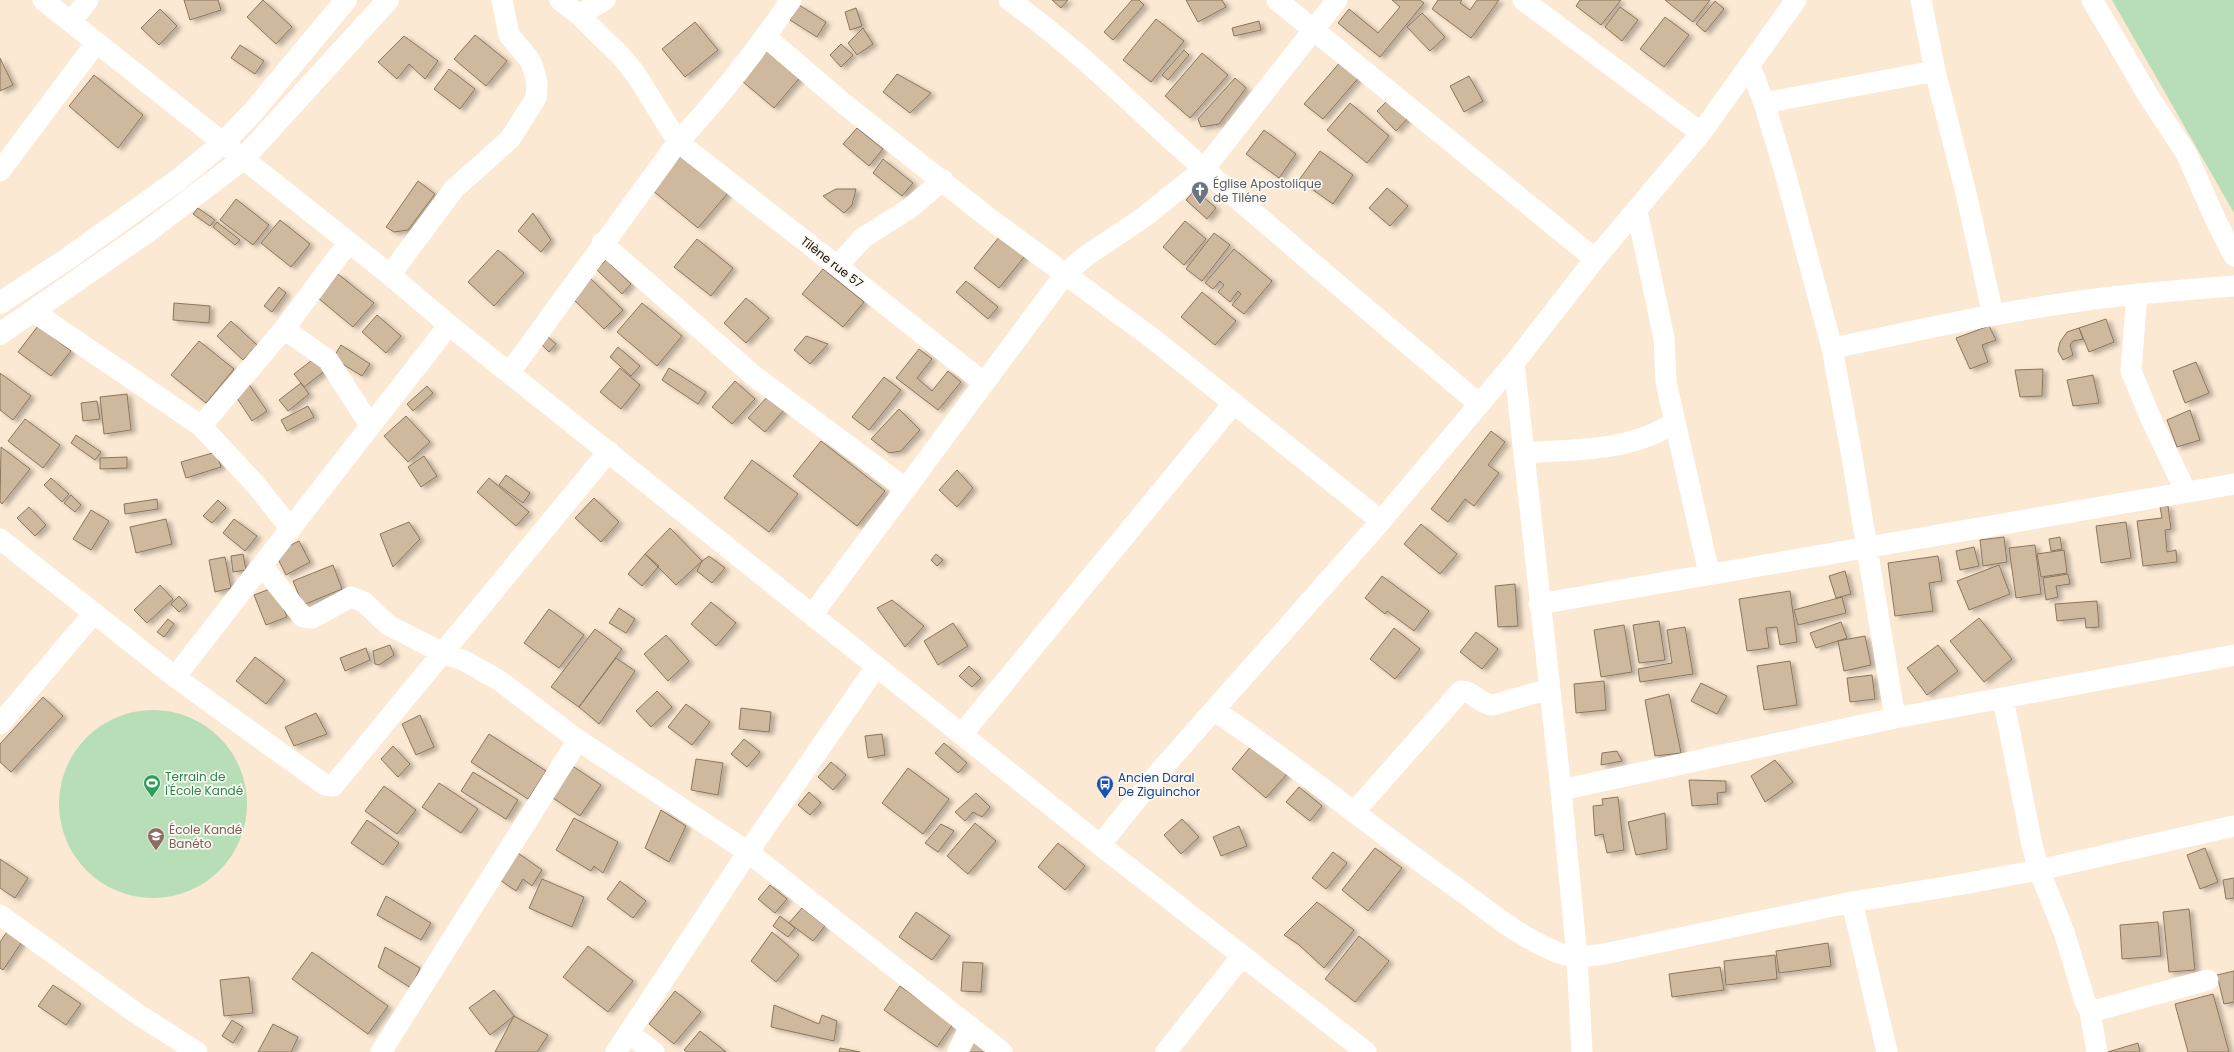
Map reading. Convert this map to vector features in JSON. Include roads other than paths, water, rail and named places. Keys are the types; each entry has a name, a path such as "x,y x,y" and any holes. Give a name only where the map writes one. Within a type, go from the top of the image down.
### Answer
{"street":[{"path":"43,0 224,142 348,243 390,275 449,325 609,451 876,667 1100,845 1366,1052"},
{"path":"71,22 88,0"},
{"path":"0,303 68,259 178,180 224,142 252,113 346,0"},
{"path":"0,334 34,312 147,232 243,158 388,0"},
{"path":"390,275 454,189 510,139 536,98 537,83 533,67 529,59 509,35 502,0"},
{"path":"560,0 579,15 621,56 635,73 678,142"},
{"path":"579,15 605,0"},
{"path":"510,372 602,243 678,142 707,111 766,37 791,0"},
{"path":"1009,0 1056,35 1106,78 1204,169 1479,404"},
{"path":"1277,0 1595,259"},
{"path":"812,616 1065,274 1086,256 1144,217 1204,169 1337,0"},
{"path":"1523,0 1701,133"},
{"path":"1921,0 1935,71 1966,193 1993,315"},
{"path":"2092,0 2149,97 2186,154 2217,223 2234,256"},
{"path":"1100,845 1160,771 1381,521 1514,362 1595,259 1637,212 1701,133 1750,66 1791,2"},
{"path":"766,37 842,103 943,180 990,219 1065,274 1234,403 1381,521"},
{"path":"0,171 96,42"},
{"path":"1750,66 1764,103 1801,227 1832,348 1896,718"},
{"path":"1764,103 1935,71"},
{"name":"Tilène rue 57","path":"678,142 984,383"},
{"path":"837,266 863,238 910,208 943,180"},
{"path":"1637,212 1664,338 1666,382 1708,574"},
{"path":"201,426 284,329 348,243"},
{"path":"602,243 754,376 906,489"},
{"path":"1832,348 1993,315 2074,302 2137,294 2234,286"},
{"path":"2137,294 2131,372 2151,419 2186,492"},
{"path":"34,312 201,426 256,485 290,528"},
{"path":"175,677 449,325"},
{"path":"284,329 328,360 370,425"},
{"path":"1514,362 1525,452 1539,604 1561,790 1576,957 1582,1052"},
{"path":"962,734 1234,403"},
{"path":"1525,452 1587,449 1635,442 1650,437 1675,422"},
{"path":"0,539 175,677 325,785 330,787 337,784 609,451"},
{"path":"1539,604 1867,546 2234,484"},
{"path":"262,566 303,617 312,618 351,597 364,602 388,625 443,653 465,661 500,681 578,740 748,852 1002,1052"},
{"path":"0,724 94,613"},
{"path":"1561,790 1896,718 2234,655"},
{"path":"616,1052 748,852 876,667"},
{"path":"1354,812 1461,691 1464,690 1484,703 1493,705 1549,689"},
{"path":"2003,698 2039,870 2061,923 2090,1012 2097,1052"},
{"path":"1214,710 1262,742 1402,849 1532,940 1563,955 1576,957 1604,954 1852,902 1958,886 2039,870 2234,826"},
{"path":"381,1052 578,740"},
{"path":"1852,902 1887,1052"},
{"path":"0,915 168,1045 197,1052"},
{"path":"1166,1052 1242,956"},
{"path":"2090,1012 2208,980"},
{"path":"958,1052 970,1026"},
{"path":"629,1034 654,1052"}],"place":[{"name":"Église Apostolique de Tiléne","path":"1200,205"},
{"name":"Terrain de l'École Kandé","path":"152,798"},
{"name":"Ancien Daral De Ziguinchor","path":"1105,799"},
{"name":"École Kandé Banéto","path":"156,851"}]}
